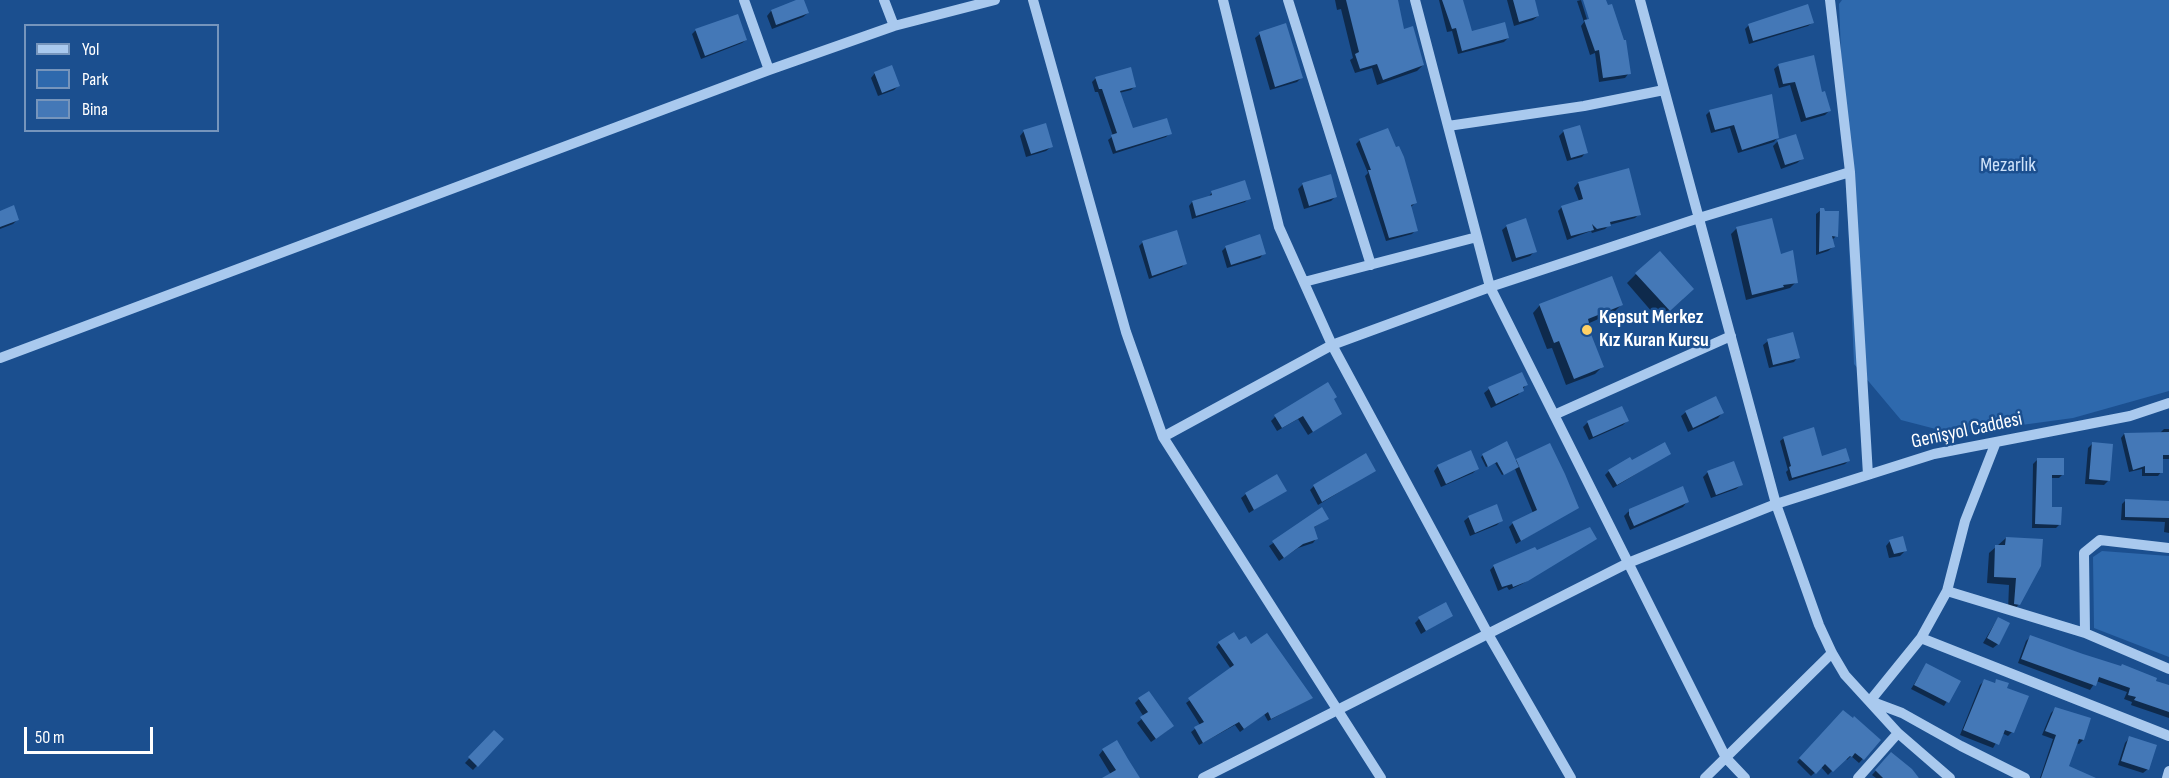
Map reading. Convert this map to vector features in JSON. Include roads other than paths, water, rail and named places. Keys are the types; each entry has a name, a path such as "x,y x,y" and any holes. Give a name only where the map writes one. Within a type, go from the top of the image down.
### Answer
{"street":[{"path":"744,0 769,69"},
{"path":"884,0 894,26"},
{"path":"0,358 769,69 894,26 995,0"},
{"path":"1033,0 1126,332 1163,437 1381,778"},
{"path":"1223,0 1279,227 1332,345 1488,634 1571,778"},
{"path":"1288,0 1371,265"},
{"path":"1415,0 1490,287 1726,758 1745,778"},
{"path":"1640,0 1776,504 1819,625 1845,675 1898,733 1950,778"},
{"path":"1830,0 1850,172 1868,475"},
{"path":"1448,126 1584,106 1664,90"},
{"path":"1163,437 1332,345 1490,287 1699,218 1850,172"},
{"path":"1304,282 1477,237"},
{"path":"1554,415 1731,336"},
{"name":"Genişyol Caddesi","path":"1203,778 1628,563 1776,504 1934,454 2130,416 2169,403"},
{"path":"1870,701 1921,638 1947,591 1965,521 1996,442"},
{"path":"2085,633 2084,553 2100,540 2169,548"},
{"path":"1947,591 2085,633 2169,669"},
{"path":"1921,638 2169,736"},
{"path":"1705,778 1832,653"},
{"path":"1870,701 1902,713 2025,778"},
{"path":"1858,778 1898,733"},
{"path":"2167,778 2169,771"}],"place":[{"name":"Kepsut Merkez Kız Kuran Kursu","path":"1587,330"}],"park label":[{"name":"Mezarlık","path":"2008,166"}]}
